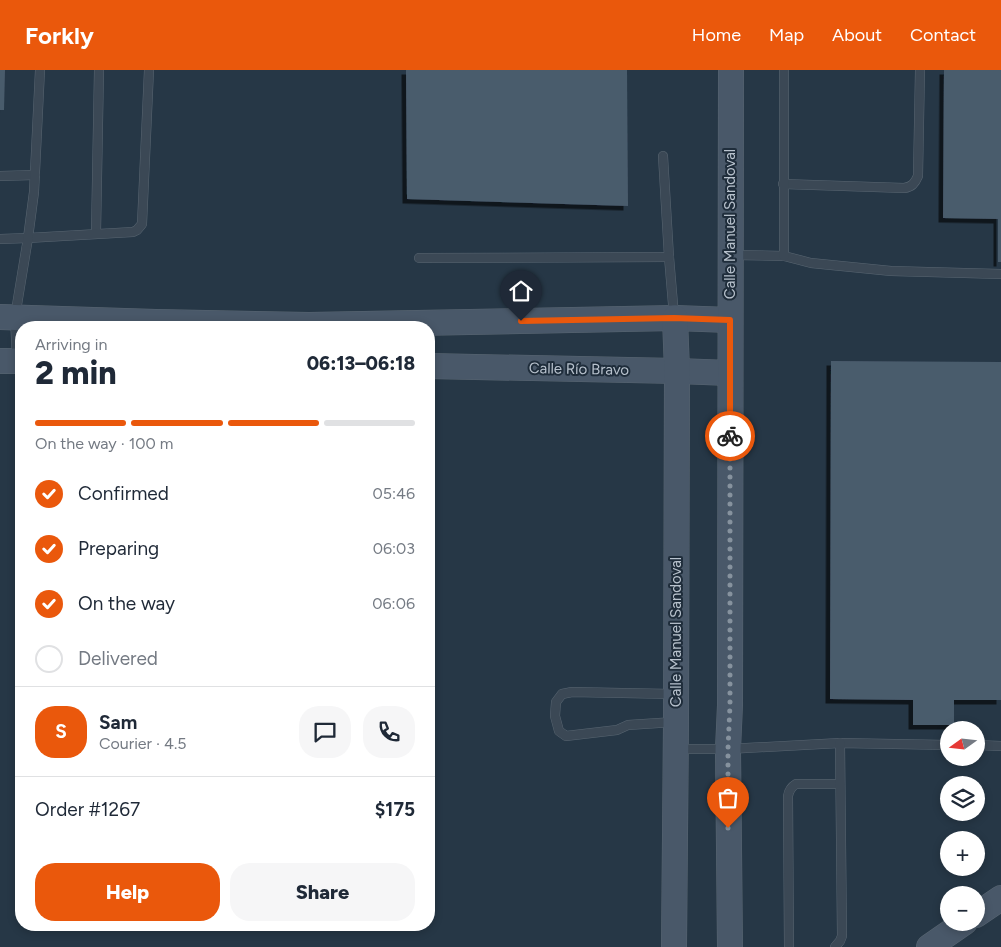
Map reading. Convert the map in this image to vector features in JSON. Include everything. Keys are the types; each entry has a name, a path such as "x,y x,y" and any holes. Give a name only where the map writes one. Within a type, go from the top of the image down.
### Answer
{"street":[{"name":"Calle Manuel Sandoval","path":"730,947 728,749 730,705 731,70"},
{"path":"7,317 82,321"},
{"name":"Calle Manuel Sandoval","path":"674,318 677,370 674,947"},
{"path":"435,323 674,318 730,320"},
{"name":"Calle Río Bravo","path":"435,366 677,370 730,373"},
{"path":"985,909 1001,898"},
{"path":"929,947 952,931"}],"lane":[{"path":"13,361 7,317 28,238 35,175 40,70"},
{"path":"96,234 99,70"},
{"path":"0,239 133,232 137,230 142,224 149,70"},
{"path":"784,70 784,256"},
{"path":"783,184 904,188 911,186 918,176 920,70"},
{"path":"663,156 674,318"},
{"path":"0,176 35,175"},
{"path":"731,255 784,256 811,263 891,271 1001,274"},
{"path":"419,258 669,257"},
{"path":"676,694 572,692 562,694 556,702 555,716 559,731 566,736 617,730 628,725 676,722"},
{"path":"835,947 842,936 840,743"},
{"path":"676,749 728,749 840,743 940,745"},
{"path":"985,746 1001,746"},
{"path":"789,947 788,792 796,784 840,784"}],"building":[{"path":"0,70 5,70 4,110 0,110"},
{"path":"406,70 627,70 628,206 407,199"},
{"path":"944,70 1001,70 1001,262 998,262 998,219 943,218"},
{"path":"831,361 1001,362 1001,700 954,700 954,721 940,721 940,725 913,725 913,700 830,699"}],"way so far":[{"path":"728,828 730,436"}],"route":[{"path":"521,321 674,318 730,320 730,436"}]}
